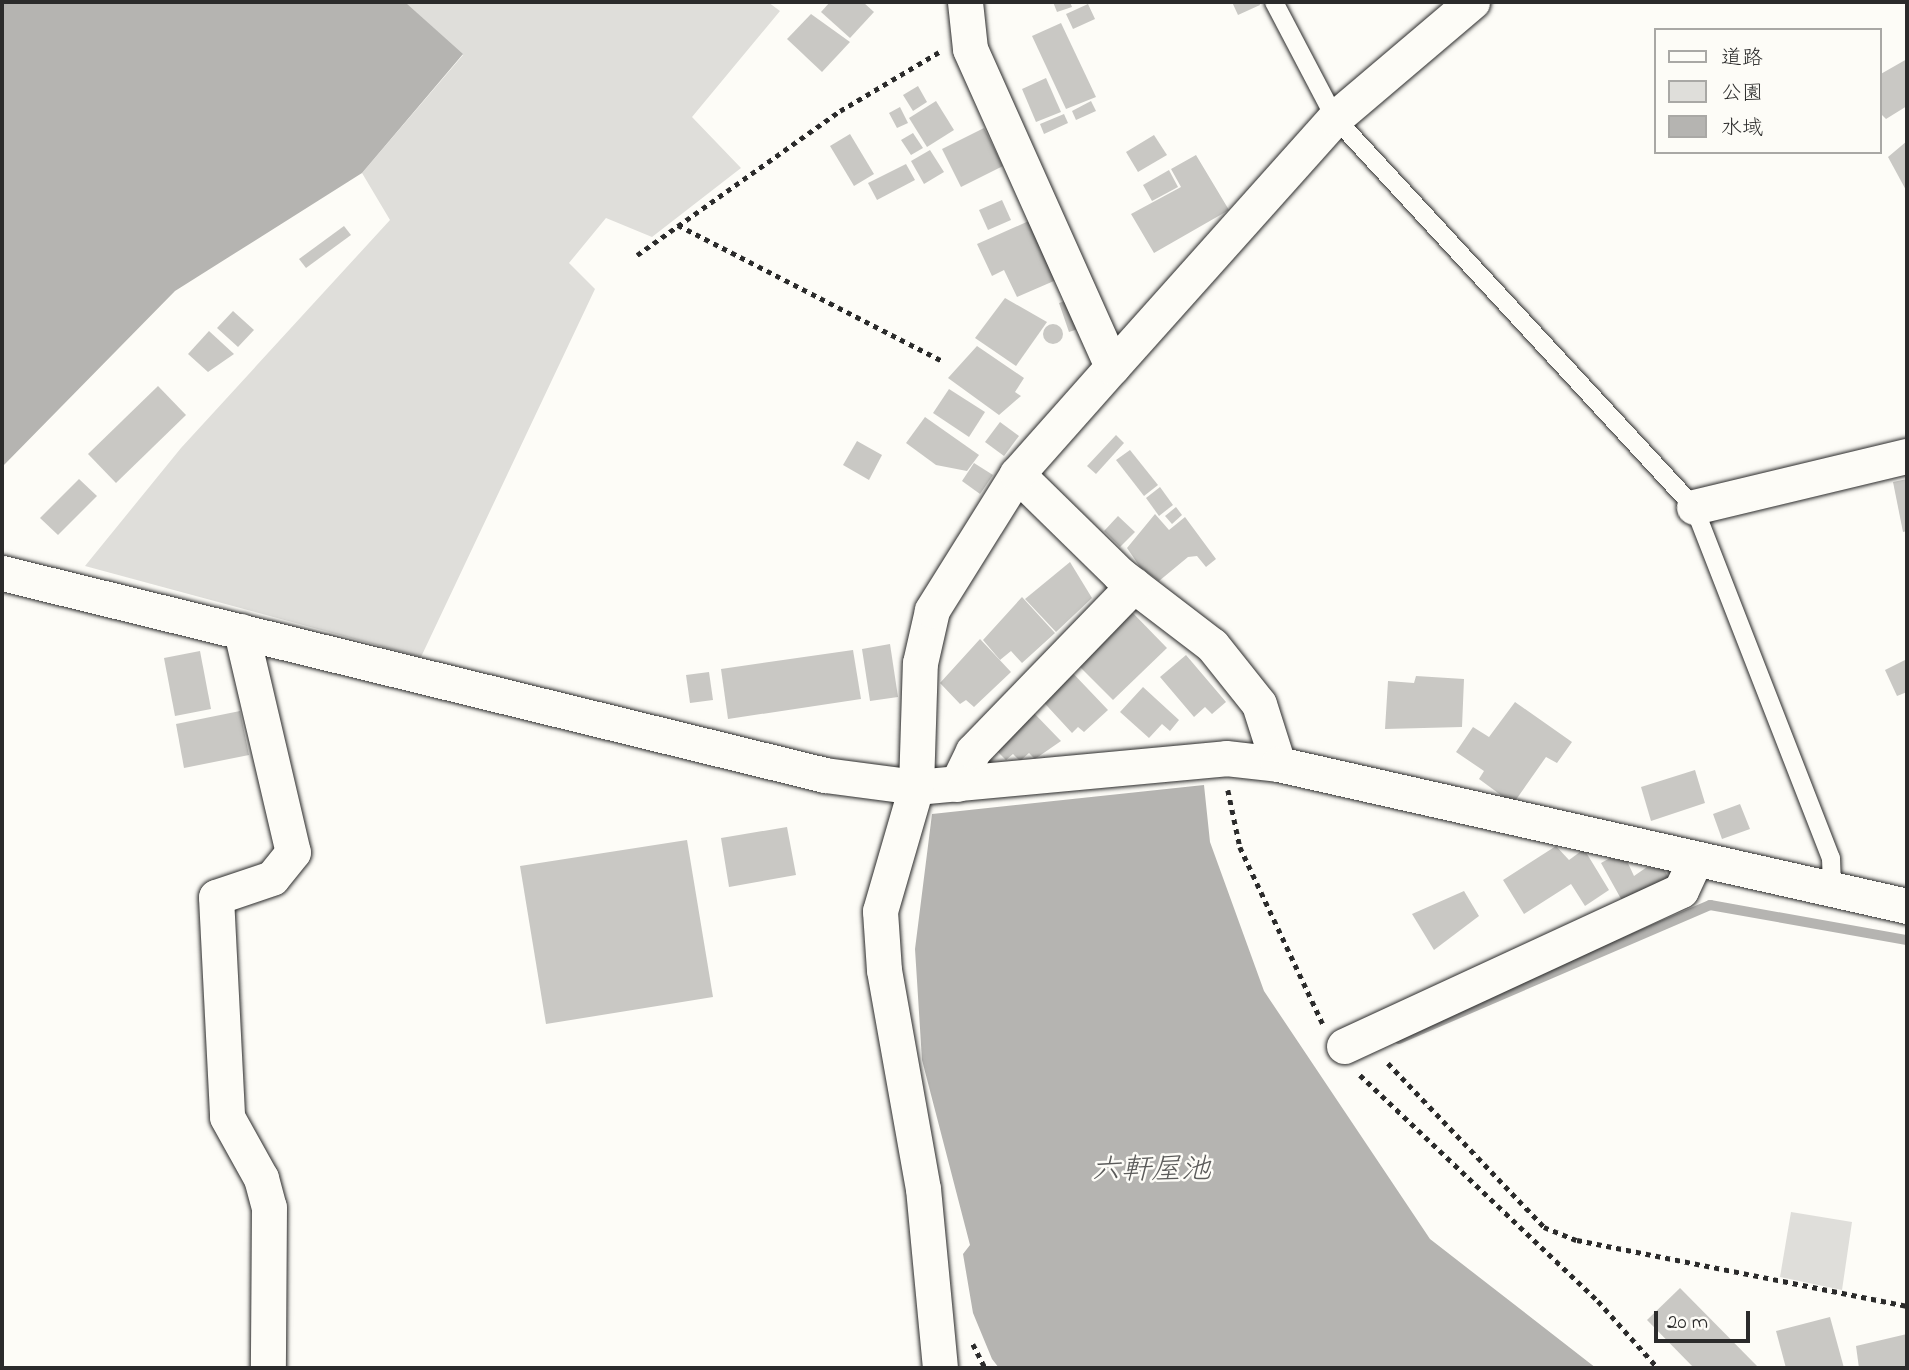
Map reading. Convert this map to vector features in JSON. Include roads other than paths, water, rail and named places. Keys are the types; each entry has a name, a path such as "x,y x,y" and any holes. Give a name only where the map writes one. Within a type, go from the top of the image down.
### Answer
{"street":[{"path":"965,2 970,49 1112,367"},
{"path":"940,1368 923,1189 884,970 880,911 916,787 920,663 932,610 1017,474 1112,367 1335,118 1472,2"},
{"path":"1694,507 1907,456"},
{"path":"1017,474 1134,585 1212,645 1259,704 1278,764"},
{"path":"2,573 751,758 916,787 1226,758 1278,764 1695,862 1907,906"},
{"path":"957,784 973,751 1134,585"},
{"path":"241,631 293,852 272,877 216,897 227,1117 261,1178 269,1207 268,1368"},
{"path":"1342,1050 1376,1030 1681,890 1695,862"}],"lane":[{"path":"1274,2 1335,118 1694,507 1831,858 1832,890"}],"water":[{"path":"2,2 405,2 463,54 362,173 175,291 2,467"},
{"name":"六軒屋池","path":"1204,785 1210,842 1264,991 1430,1239 1596,1368 999,1368 992,1359 973,1313 963,1254 970,1245 922,1060 915,949 932,814"}],"waterway":[{"path":"1399,1039 1710,905 1907,940"}]}
